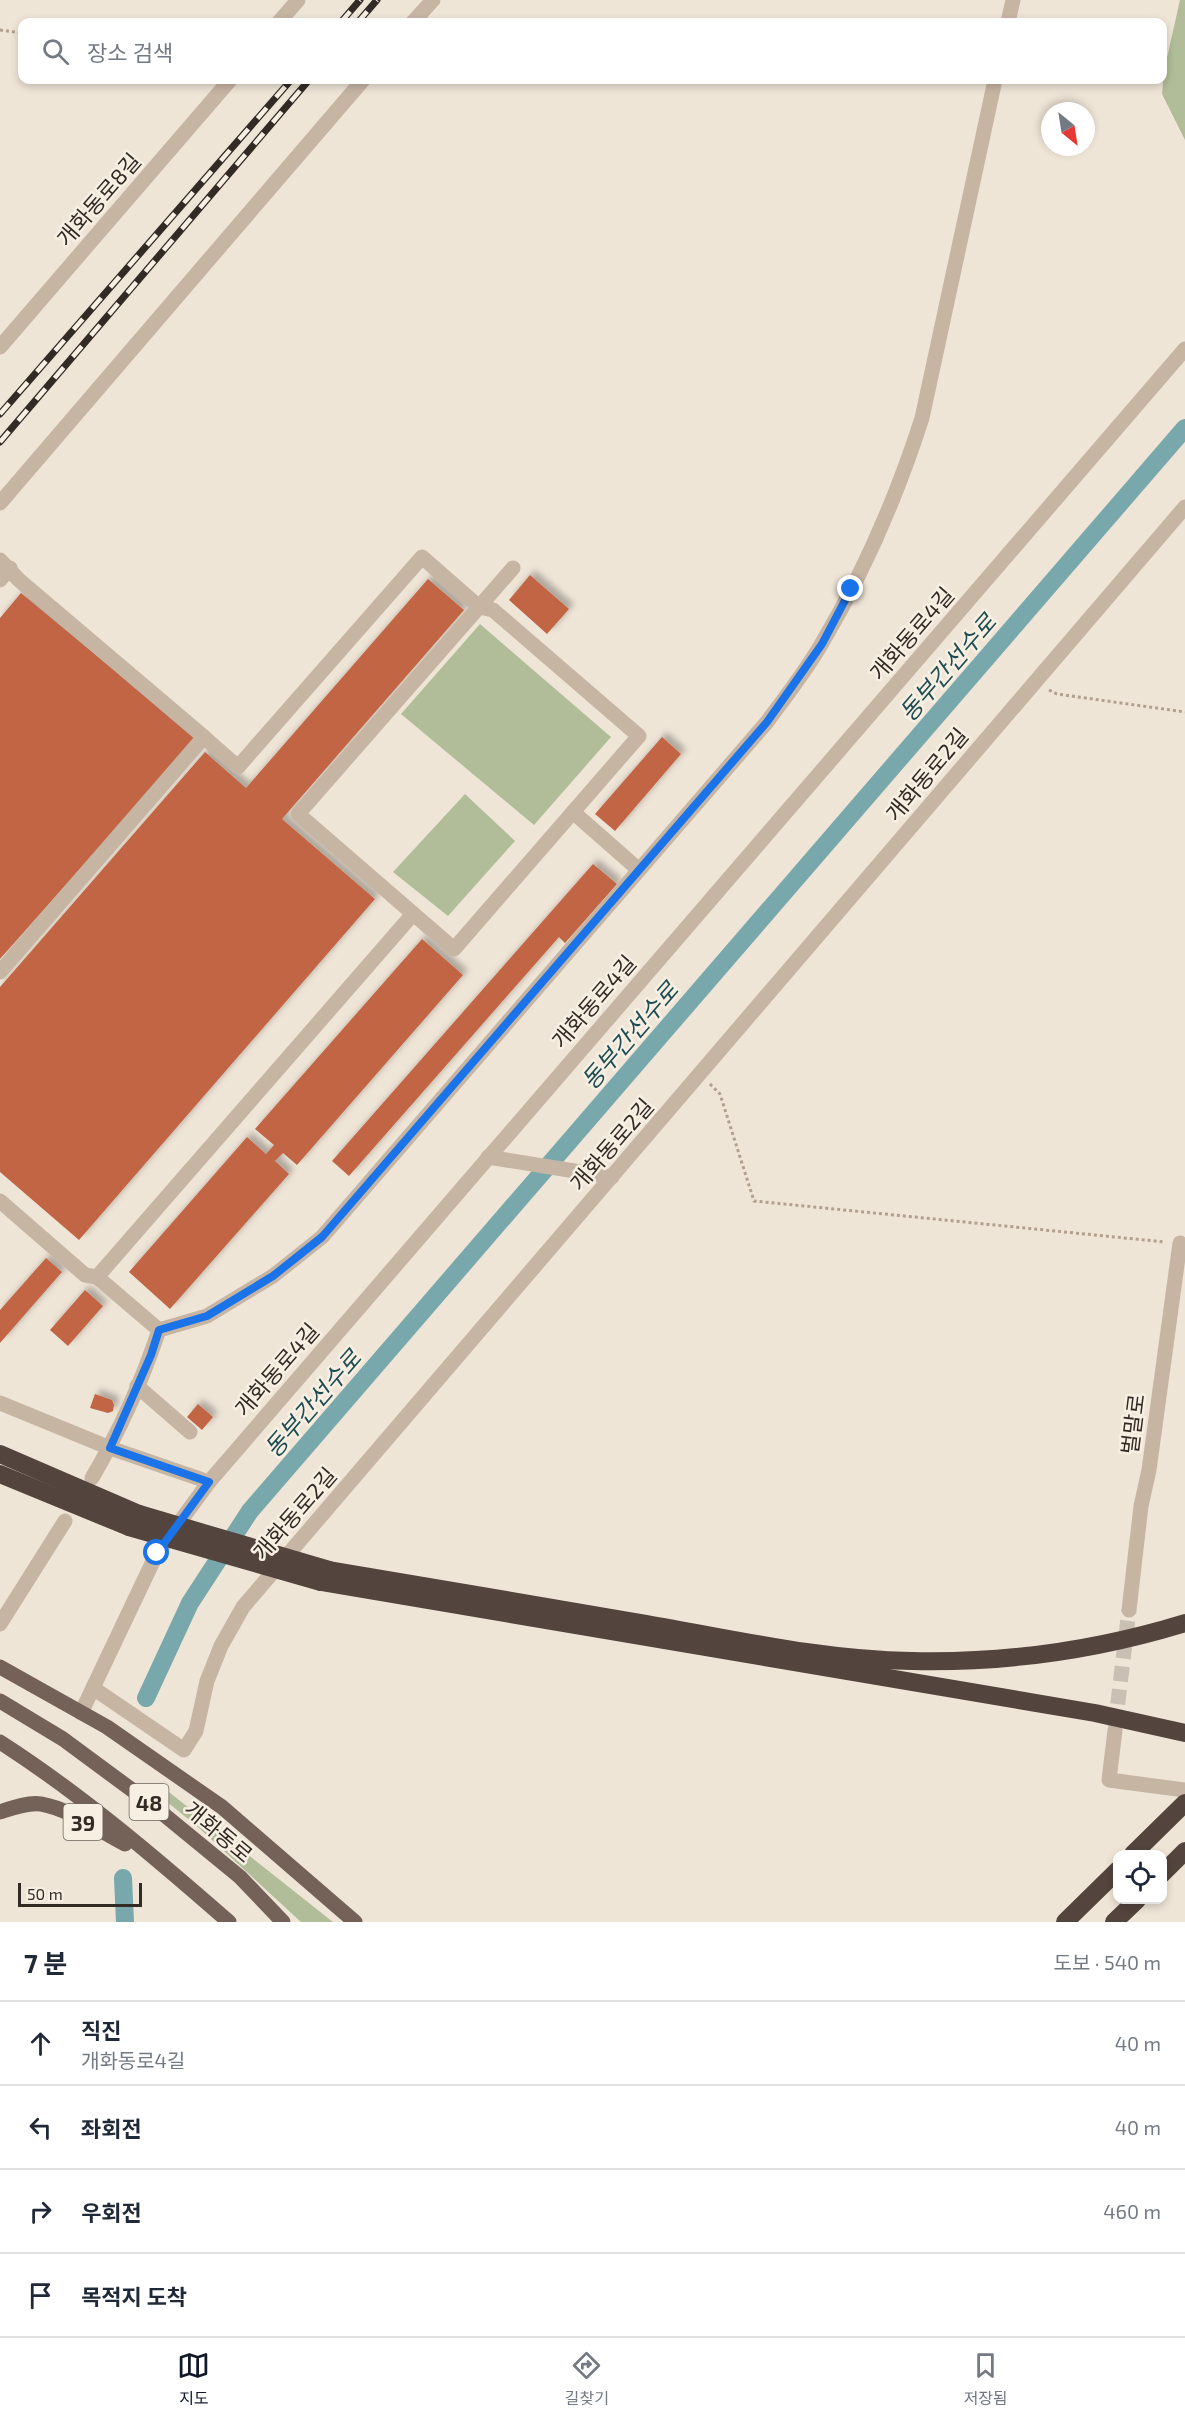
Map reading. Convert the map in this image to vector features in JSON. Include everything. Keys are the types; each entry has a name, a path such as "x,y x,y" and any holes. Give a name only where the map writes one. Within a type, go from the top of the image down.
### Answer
{"highway":[{"path":"0,1455 134,1521"},
{"path":"0,1474 134,1521 325,1576 1083,1711 1185,1733"},
{"path":"325,1576 806,1651 911,1661 989,1659 1068,1651 1148,1635 1185,1623"},
{"path":"1137,1850 1185,1803"},
{"path":"1167,1869 1185,1851"},
{"path":"1065,1922 1113,1875"},
{"path":"1114,1922 1132,1904"}],"main road":[{"path":"0,1667 106,1727 222,1807 355,1922"},
{"name":"개화동로","path":"0,1701 63,1739 151,1804 240,1877 283,1922"},
{"name":"48","path":"0,1742 25,1758 160,1862 229,1922"},
{"name":"39","path":"0,1812 17,1806 40,1804 63,1812 160,1862"}],"street":[{"path":"282,18 298,0"},
{"path":"417,18 434,0"},
{"path":"1009,18 1013,0"},
{"name":"개화동로8길","path":"0,347 227,84"},
{"path":"0,503 360,84"},
{"path":"159,1330 207,1316 273,1276 322,1237 767,722 803,673 827,634 882,527 909,459 922,418 994,84"},
{"name":"개화동로4길","path":"81,1713 157,1553 209,1482 1185,349"},
{"name":"개화동로2길","path":"93,1688 184,1750 196,1731 207,1681 221,1646 243,1607 1185,507"},
{"path":"3,569 19,580 238,767 422,557 479,607 493,610 639,736 454,949 298,814 479,607 513,568"},
{"path":"0,972 204,737"},
{"path":"573,812 639,870"},
{"path":"97,1277 413,914"},
{"path":"488,1157 612,1177"},
{"path":"0,1201 85,1275 97,1277 159,1330"},
{"name":"벌말로","path":"1129,1610 1141,1506 1149,1470 1180,1243"},
{"path":"92,1478 110,1448 159,1330"},
{"path":"137,1386 190,1432"},
{"path":"0,1403 110,1448 209,1482"},
{"path":"0,1624 65,1521"},
{"path":"1115,1730 1109,1780 1185,1790"}],"path":[{"path":"0,30 18,32"},
{"path":"1034,682 1057,694 1185,712"},
{"path":"700,1074 720,1094 754,1201 1180,1243"}],"green space":[{"path":"1180,0 1185,0 1185,140 1162,94 1163,84 1167,84 1167,58"},
{"path":"480,624 611,737 534,825 401,714"},
{"path":"465,794 515,841 448,916 393,872"},
{"path":"145,1784 160,1785 333,1922 301,1922 198,1827"}],"building":[{"path":"530,575 569,609 547,634 509,600"},
{"path":"428,579 464,610 282,819 375,899 79,1240 0,1172 0,987 205,752 246,788"},
{"path":"21,593 196,738 0,959 0,618"},
{"path":"662,737 681,754 615,831 595,814"},
{"path":"593,864 617,884 565,943 559,937 349,1176 332,1161"},
{"path":"422,939 463,975 297,1165 283,1153 275,1161 289,1174 170,1309 129,1272 247,1137 266,1154 274,1145 255,1129"},
{"path":"46,1258 62,1272 0,1343 0,1310"},
{"path":"85,1290 103,1306 68,1346 50,1330"},
{"path":"95,1394 112,1400 113,1411 108,1413 90,1408"},
{"path":"198,1404 213,1417 202,1430 187,1417"}],"waterway":[{"name":"동부간선수로","path":"146,1698 190,1603 250,1511 1185,428"},
{"name":"동부간선수로","path":"123,1878 125,1922"}],"tunnel":[{"path":"1115,1727 1129,1610"}],"railway":[{"path":"344,18 360,0"},
{"path":"361,18 377,0"},
{"path":"0,414 288,84"},
{"path":"0,442 306,84"}],"route":[{"path":"157,1553 209,1482 110,1448 151,1355 159,1330 207,1316 273,1276 322,1237 767,722 822,644 851,589"}]}
